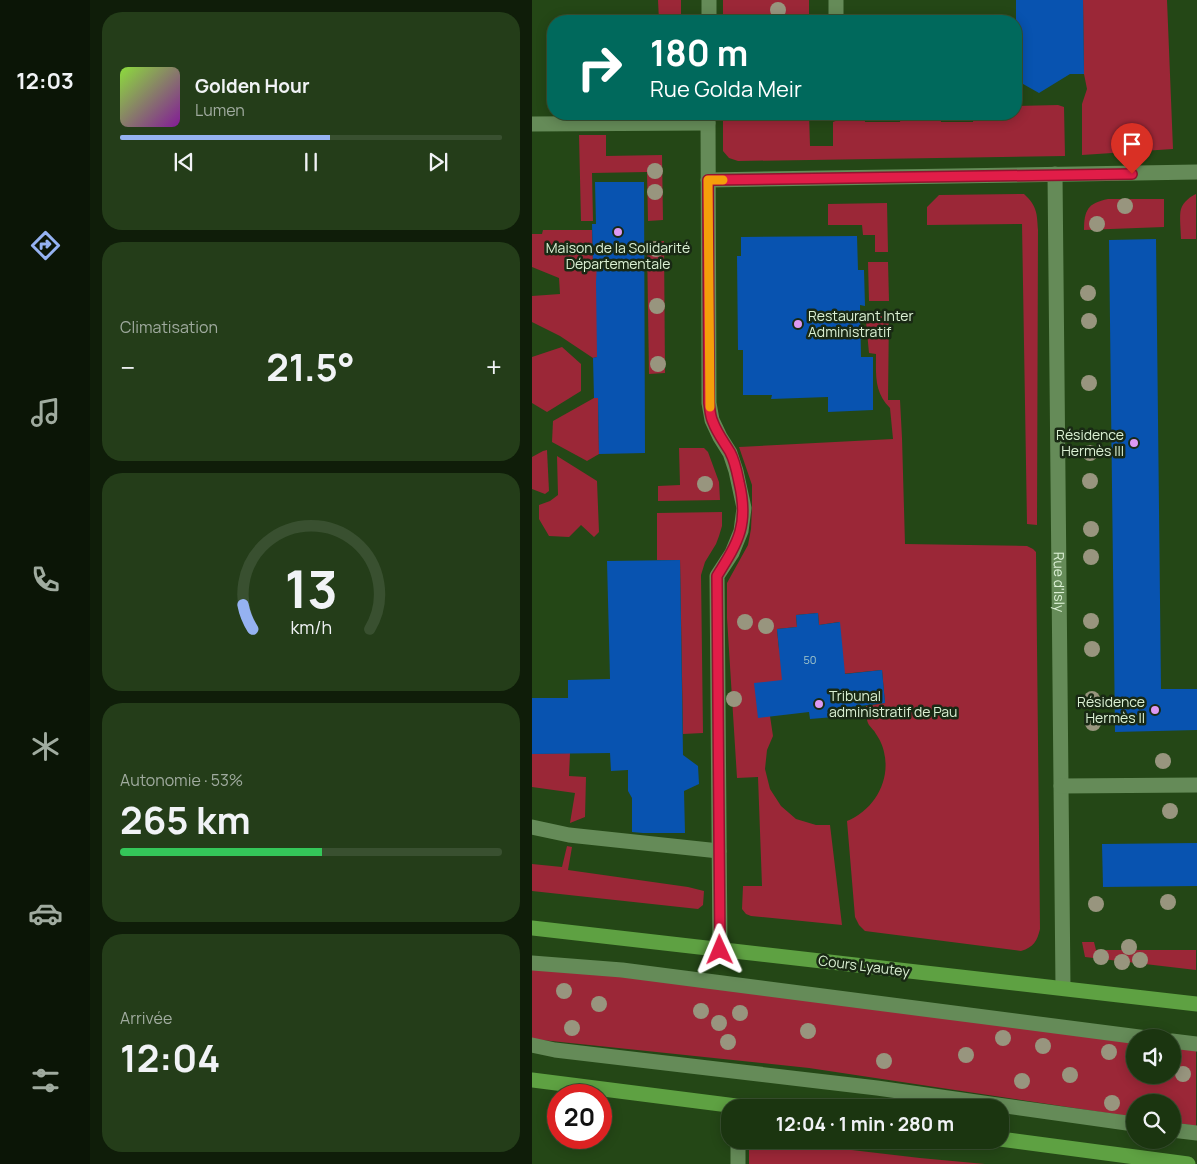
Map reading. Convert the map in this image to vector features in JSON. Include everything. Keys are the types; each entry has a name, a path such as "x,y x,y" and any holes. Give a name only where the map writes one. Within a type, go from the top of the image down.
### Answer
{"main road":[{"name":"Cours Lyautey","path":"532,928 1196,1004"},
{"path":"532,1080 721,1104"},
{"path":"1009,1140 1188,1164"}],"street":[{"path":"709,0 709,15"},
{"path":"836,0 836,15"},
{"path":"532,124 649,120"},
{"path":"708,120 709,403 712,420 730,453 744,508 742,531 732,553 717,576 720,950"},
{"path":"708,180 1196,172"},
{"name":"Rue d'Isly","path":"1056,174 1063,988"},
{"path":"1061,786 1196,785"},
{"path":"532,827 569,835 719,851"},
{"path":"532,963 622,970 1126,1035"},
{"path":"1181,1042 1196,1044"},
{"path":"532,1045 565,1051 877,1088 1126,1123"},
{"path":"1181,1131 1196,1133"},
{"path":"738,1149 738,1164"}],"shaded area":[{"path":"658,0 681,0 681,15 659,15"},
{"path":"723,0 809,0 809,15 723,15"},
{"path":"1083,0 1167,0 1173,149 1082,155 1082,104 1087,89 1084,74"},
{"path":"1058,105 1064,107 1065,156 738,161 729,158 723,151 723,120 809,120 810,146 833,146 833,122 838,120 865,120 865,122 941,120 941,122 973,122 973,120 1022,120 1022,106"},
{"path":"579,135 606,135 606,156 662,155 663,220 648,221 647,172 592,173 593,221 581,221"},
{"path":"1024,194 1032,202 1036,210 1038,230 1037,525 1027,524 1022,224 927,225 927,207 939,195"},
{"path":"1196,194 1196,239 1181,239 1181,209 1187,200"},
{"path":"1108,199 1164,199 1164,227 1084,230 1088,208"},
{"path":"887,203 888,252 875,252 875,235 863,235 862,225 828,225 828,204"},
{"path":"543,230 592,230 593,262 597,263 597,357 593,358 560,336 532,322 532,296 560,294 559,278 532,267 532,234 542,234"},
{"path":"664,241 665,373 649,374 647,242"},
{"path":"868,262 888,262 889,301 869,301"},
{"path":"865,311 889,311 888,400 900,400 905,544 1027,546 1036,552 1040,929 1034,943 1029,948 1021,951 865,931 859,925 855,917 847,821 865,810 872,802 878,793 885,773 886,763 882,745 868,723 866,710 866,706 885,703 882,670 842,674 839,622 819,625 818,613 796,615 797,627 777,629 779,649 786,649 790,680 770,716 773,736 767,750 765,769 770,789 781,806 796,819 816,825 830,825 842,925 751,916 742,909 743,886 762,886 758,777 737,778 727,618 727,583 748,545 751,529 752,485 739,447 893,439 890,408 881,396 877,383 876,354 869,353"},
{"path":"562,347 581,364 581,391 547,412 532,403 532,357"},
{"path":"594,398 598,398 599,454 587,461 552,442 553,421"},
{"path":"679,448 704,448 708,452 719,482 720,500 658,501 658,486 680,485"},
{"path":"547,450 549,491 545,494 532,489 532,457"},
{"path":"557,456 597,481 599,532 594,537 581,525 569,537 549,536 539,519 539,505 550,501 558,495"},
{"path":"722,512 722,526 719,536 705,562 701,575 703,733 683,734 680,560 657,560 657,513"},
{"path":"570,753 569,776 586,777 585,817 570,823 575,793 532,787 532,754"},
{"path":"567,846 572,847 568,870 688,887 704,891 703,905 698,909 532,891 532,864 562,867"},
{"path":"1082,942 1094,942 1096,950 1196,950 1196,970 1085,957"},
{"path":"532,966 1126,1039 1126,1084 1181,1084 1181,1047 1196,1049 1196,1126 1181,1124 1181,1094 1126,1094 1126,1116 809,1068 532,1039"},
{"path":"843,1149 985,1164 749,1164 749,1150"}],"building":[{"path":"1016,0 1083,0 1084,74 1070,74 1039,93 1022,83 1022,15 1016,15"},
{"path":"595,182 644,182 645,453 599,454 598,398 594,398 593,358 597,357 597,263 593,263 592,224 596,224"},
{"path":"857,236 858,270 864,270 865,306 860,305 861,357 873,357 873,410 828,412 828,397 771,399 772,395 743,395 743,350 738,350 737,256 741,256 741,237"},
{"name":"Résidence Hermès III","path":"1156,239 1161,689 1197,689 1197,730 1115,732 1109,240"},
{"path":"680,560 683,755 698,766 699,784 684,791 685,833 632,832 632,798 628,791 628,770 611,771 610,753 532,754 532,698 568,698 568,680 610,679 607,561"},
{"path":"818,613 819,625 840,622 845,674 882,670 885,703 833,709 834,717 810,719 809,712 758,718 754,683 782,680 777,629 797,627 796,615"},
{"path":"1197,843 1197,886 1103,887 1102,844"}],"slow traffic":[{"path":"710,407 708,180 723,180"}],"place":[{"name":"Maison de la Solidarité Départementale","path":"618,232"},
{"name":"Restaurant Inter Administratif","path":"798,324"},
{"name":"Résidence Hermès III","path":"1134,443"},
{"name":"Tribunal administratif de Pau","path":"819,704"},
{"name":"Résidence Hermès II","path":"1155,710"}],"route":[{"path":"720,950 717,576 732,553 742,531 744,508 736,471 730,453 712,420 709,403 708,180 1132,174"}]}
